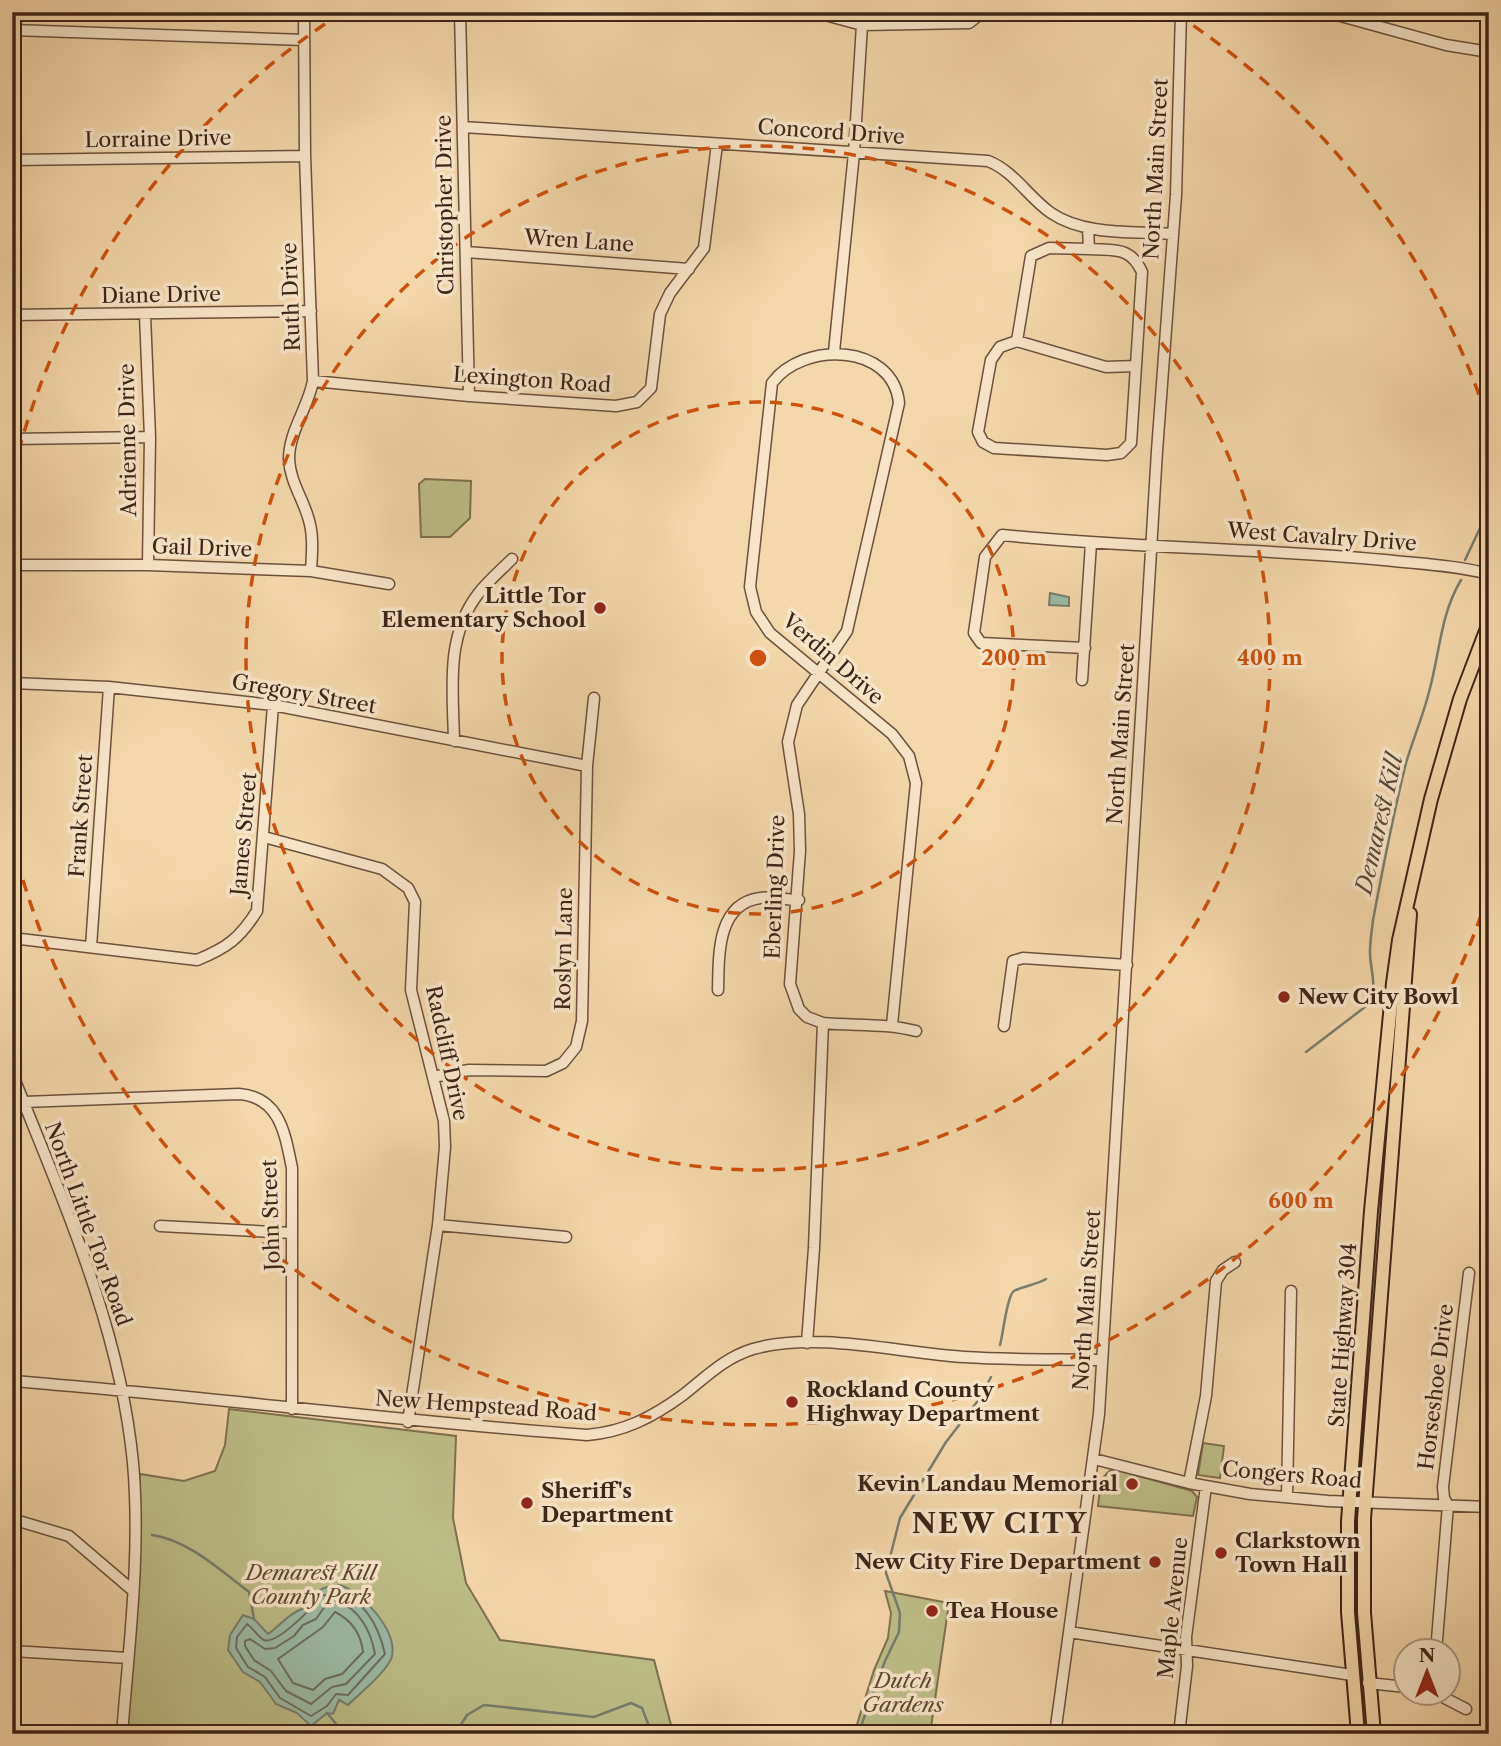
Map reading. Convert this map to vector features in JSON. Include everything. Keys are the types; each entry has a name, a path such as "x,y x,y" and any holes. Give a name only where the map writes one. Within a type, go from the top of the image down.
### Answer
{"main road":[{"name":"State Highway 304","path":"1358,1734 1347,1581 1349,1501 1388,1024 1399,940 1428,810 1447,741 1489,623"},
{"name":"State Highway 304","path":"1374,1734 1368,1683 1363,1581 1365,1502 1410,941 1410,900"}],"street":[{"name":"Ruth Drive","path":"304,12 305,156 313,381 310,398 292,436 289,460 294,485 308,515 312,536 311,571"},
{"name":"Christopher Drive","path":"460,12 469,396"},
{"path":"814,12 862,24 969,23 983,12"},
{"name":"North Main Street","path":"1055,1734 1094,1459 1102,1360 1173,234 1181,12"},
{"path":"1326,12 1446,45 1489,52"},
{"path":"834,352 862,24"},
{"path":"12,30 304,40"},
{"name":"Concord Drive","path":"463,127 988,161 1001,166 1049,212 1066,222 1088,228 1173,234"},
{"name":"Lexington Road","path":"313,381 469,396 617,406 637,402 651,388 660,314 670,293 704,248 717,144"},
{"name":"Lorraine Drive","path":"12,160 305,156"},
{"path":"1088,228 1089,249"},
{"path":"1017,341 1031,256 1049,248 1124,252 1135,257 1142,272 1136,366 1131,443 1121,453 1107,456 994,448 983,442 978,432 991,360 1000,347 1017,341 1053,349 1106,367 1136,366"},
{"name":"Wren Lane","path":"466,252 689,269"},
{"name":"Diane Drive","path":"12,314 145,315 311,311"},
{"name":"Adrienne Drive","path":"145,315 150,437 148,565"},
{"name":"Eberling Drive","path":"823,1023 807,1017 799,1009 790,984 799,900 799,814 788,742 797,705 847,631 899,403 895,382 878,365 834,352"},
{"name":"Verdin Drive","path":"834,352 799,360 782,369 772,383 750,587 756,612 770,633 892,734 909,756 916,783 892,1025"},
{"path":"12,439 150,437"},
{"name":"West Cavalry Drive","path":"1085,648 981,643 974,633 985,557 1002,536 1091,543 1337,554 1454,567 1489,574"},
{"path":"1082,680 1091,543"},
{"path":"454,741 452,664 455,637 477,595 512,559"},
{"name":"Gail Drive","path":"12,565 148,565 311,571 389,584"},
{"name":"Gregory Street","path":"12,683 109,687 273,705 587,766"},
{"name":"Frank Street","path":"91,947 109,687"},
{"name":"Roslyn Lane","path":"433,1077 469,1070 546,1071 563,1063 576,1047 582,1021 587,766 594,698"},
{"name":"James Street","path":"12,938 197,960 217,952 242,935 257,911 273,705"},
{"name":"Radcliff Drive","path":"264,837 382,869 408,888 415,902 411,990 444,1121 445,1147 438,1225 408,1422"},
{"path":"718,990 719,942 727,921 742,904 759,898 799,900"},
{"path":"1004,1026 1013,961 1023,958 1127,965"},
{"path":"807,1343 814,1248 823,1023 869,1028 892,1025 916,1031"},
{"name":"North Little Tor Road","path":"13,1077 94,1284 121,1390 133,1461 135,1501 122,1734"},
{"name":"John Street","path":"24,1102 255,1096 271,1108 285,1132 292,1168 292,1409"},
{"path":"438,1225 566,1237"},
{"path":"160,1226 292,1233"},
{"path":"1189,1483 1205,1405 1216,1281 1223,1269 1235,1262"},
{"name":"Horseshoe Drive","path":"1437,1638 1448,1505 1443,1487 1469,1273"},
{"path":"1287,1497 1291,1291"},
{"name":"New Hempstead Road","path":"12,1381 121,1390 408,1422 587,1435 608,1433 641,1422 682,1395 728,1358 755,1349 807,1343 964,1357 1102,1360"},
{"name":"Congers Road","path":"1094,1459 1189,1483 1287,1497 1489,1507"},
{"name":"Maple Avenue","path":"1179,1734 1186,1637 1206,1486"},
{"path":"12,1519 69,1536 131,1589"},
{"path":"1069,1632 1352,1675"},
{"path":"12,1651 128,1658"},
{"path":"1368,1683 1392,1686"},
{"path":"1462,1707 1466,1709"}],"green space":[{"path":"425,479 471,481 470,518 450,537 421,537 419,484"},
{"name":"Demarest Kill County Park","path":"229,1409 456,1436 453,1518 466,1583 500,1640 654,1660 671,1725 678,1734 123,1734 140,1474 184,1481 215,1471 225,1445"},
{"path":"1203,1443 1224,1446 1220,1478 1198,1475"},
{"path":"1114,1469 1192,1491 1197,1497 1193,1516 1098,1506 1103,1479"},
{"name":"Dutch Gardens","path":"885,1591 949,1603 930,1734 854,1734 874,1670 888,1638 891,1613"}],"water":[{"path":"1050,593 1069,597 1069,606 1049,605"},
{"path":"340,1585 359,1596 384,1624 392,1646 392,1656 380,1675 348,1705 339,1700 333,1714 327,1713 311,1726 297,1713 276,1704 260,1682 243,1672 228,1650 230,1635 243,1615 254,1619 268,1634 305,1608 319,1591"}],"waterway":[{"name":"Demarest Kill","path":"1465,560 1489,509"},
{"name":"Demarest Kill","path":"1306,1052 1365,1007 1370,1000 1373,987 1371,936 1392,822 1406,763 1429,692 1445,621 1461,580"},
{"name":"Demarest Kill","path":"1000,1345 1007,1307 1014,1291 1046,1279"},
{"name":"Demarest Kill","path":"858,1734 885,1661 899,1632 900,1613 886,1573 900,1518 946,1442 980,1398 991,1377"},
{"path":"152,1535 191,1549 249,1592 254,1619"},
{"name":"Demarest Kill","path":"455,1734 467,1715 484,1705 594,1717 631,1703 642,1708 652,1734"},
{"name":"Demarest Kill","path":"327,1713 342,1731 349,1734"}],"place":[{"name":"Little Tor Elementary School","path":"600,608"},
{"name":"New City Bowl","path":"1284,997"},
{"name":"Rockland County Highway Department","path":"792,1402"},
{"name":"Kevin Landau Memorial","path":"1132,1484"},
{"name":"Sheriff's Department","path":"527,1503"},
{"name":"Clarkstown Town Hall","path":"1221,1553"},
{"name":"New City Fire Department","path":"1155,1562"},
{"name":"Tea House","path":"932,1611"}],"district":[{"name":"NEW CITY","path":"1000,1523"}]}
